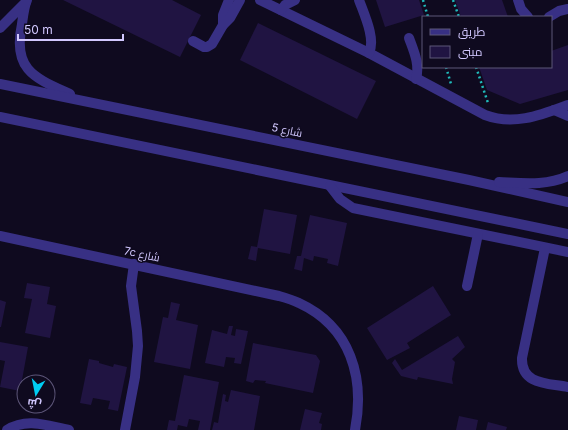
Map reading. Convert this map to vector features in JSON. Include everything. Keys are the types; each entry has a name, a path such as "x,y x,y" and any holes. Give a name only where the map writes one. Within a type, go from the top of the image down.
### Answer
{"street":[{"path":"223,24 223,15 229,0"},
{"path":"193,41 204,46 210,46 214,42 223,24 230,18 240,0"},
{"path":"260,0 369,53 494,119 521,120 568,105"},
{"path":"281,10 285,5 295,0"},
{"path":"359,0 371,37 372,45 369,53"},
{"path":"518,0 521,9 527,16"},
{"path":"0,28 27,1"},
{"path":"27,1 19,43 20,52 28,70 43,82 87,102"},
{"path":"551,16 566,6"},
{"path":"409,38 417,61 418,73 416,79"},
{"name":"شارع 5","path":"0,84 469,180 568,202"},
{"path":"554,110 568,116"},
{"path":"0,117 568,234"},
{"path":"469,180 546,183 568,176"},
{"path":"330,186 340,199 353,208 568,252"},
{"path":"467,286 478,234"},
{"name":"7c شارع","path":"0,236 279,296 299,303 317,313 333,328 345,345 354,364 358,385 359,406 355,430"},
{"path":"545,248 522,358 522,366 525,374 531,379 568,387"},
{"path":"125,430 135,376 138,346 131,286 134,264"},
{"path":"7,430 25,423 70,430"}],"path":[{"path":"422,0 428,16"},
{"path":"453,0 459,16"},
{"path":"476,68 494,119"}],"building":[{"path":"63,0 172,0 201,15 180,57"},
{"path":"376,0 419,0 424,15 385,27"},
{"path":"455,0 502,0 508,16 461,16"},
{"path":"258,23 376,81 357,119 240,60"},
{"path":"568,45 568,90 520,104 487,90 479,68 552,68 552,51"},
{"path":"264,209 297,215 290,254 258,248 256,261 248,259 251,246 257,247"},
{"path":"310,215 347,223 338,266 327,263 328,259 314,256 313,261 304,258 302,271 294,269 297,256 301,256"},
{"path":"27,283 50,287 47,304 56,306 50,338 25,333 32,299 24,298"},
{"path":"433,286 451,315 407,343 410,348 387,360 367,328"},
{"path":"0,300 6,302 1,327 0,327"},
{"path":"171,302 180,304 176,320 198,325 190,369 154,362 163,317 168,318"},
{"path":"229,326 233,326 231,335 235,336 236,329 248,331 241,364 234,363 235,358 226,357 224,367 205,363 212,330 227,334"},
{"path":"458,336 465,347 452,359 455,362 452,379 453,384 418,377 417,380 401,376 392,363 395,359 402,370"},
{"path":"0,342 28,347 23,374 16,374 16,390 0,387 5,361 0,360"},
{"path":"253,343 316,355 320,361 313,393 265,383 266,381 255,380 253,383 246,381"},
{"path":"89,359 99,361 99,363 113,367 114,364 127,367 118,411 108,409 110,401 93,398 91,405 80,403"},
{"path":"184,375 219,382 210,430 198,430 200,421 189,419 187,427 178,425 177,430 167,430 169,420 175,421"},
{"path":"231,390 260,396 254,430 212,430 214,422 218,423 223,394 226,395 225,401 228,402"},
{"path":"305,409 322,413 319,423 322,424 321,430 300,430"},
{"path":"459,416 478,420 476,430 456,430"},
{"path":"488,422 507,427 506,430 486,430"}]}
